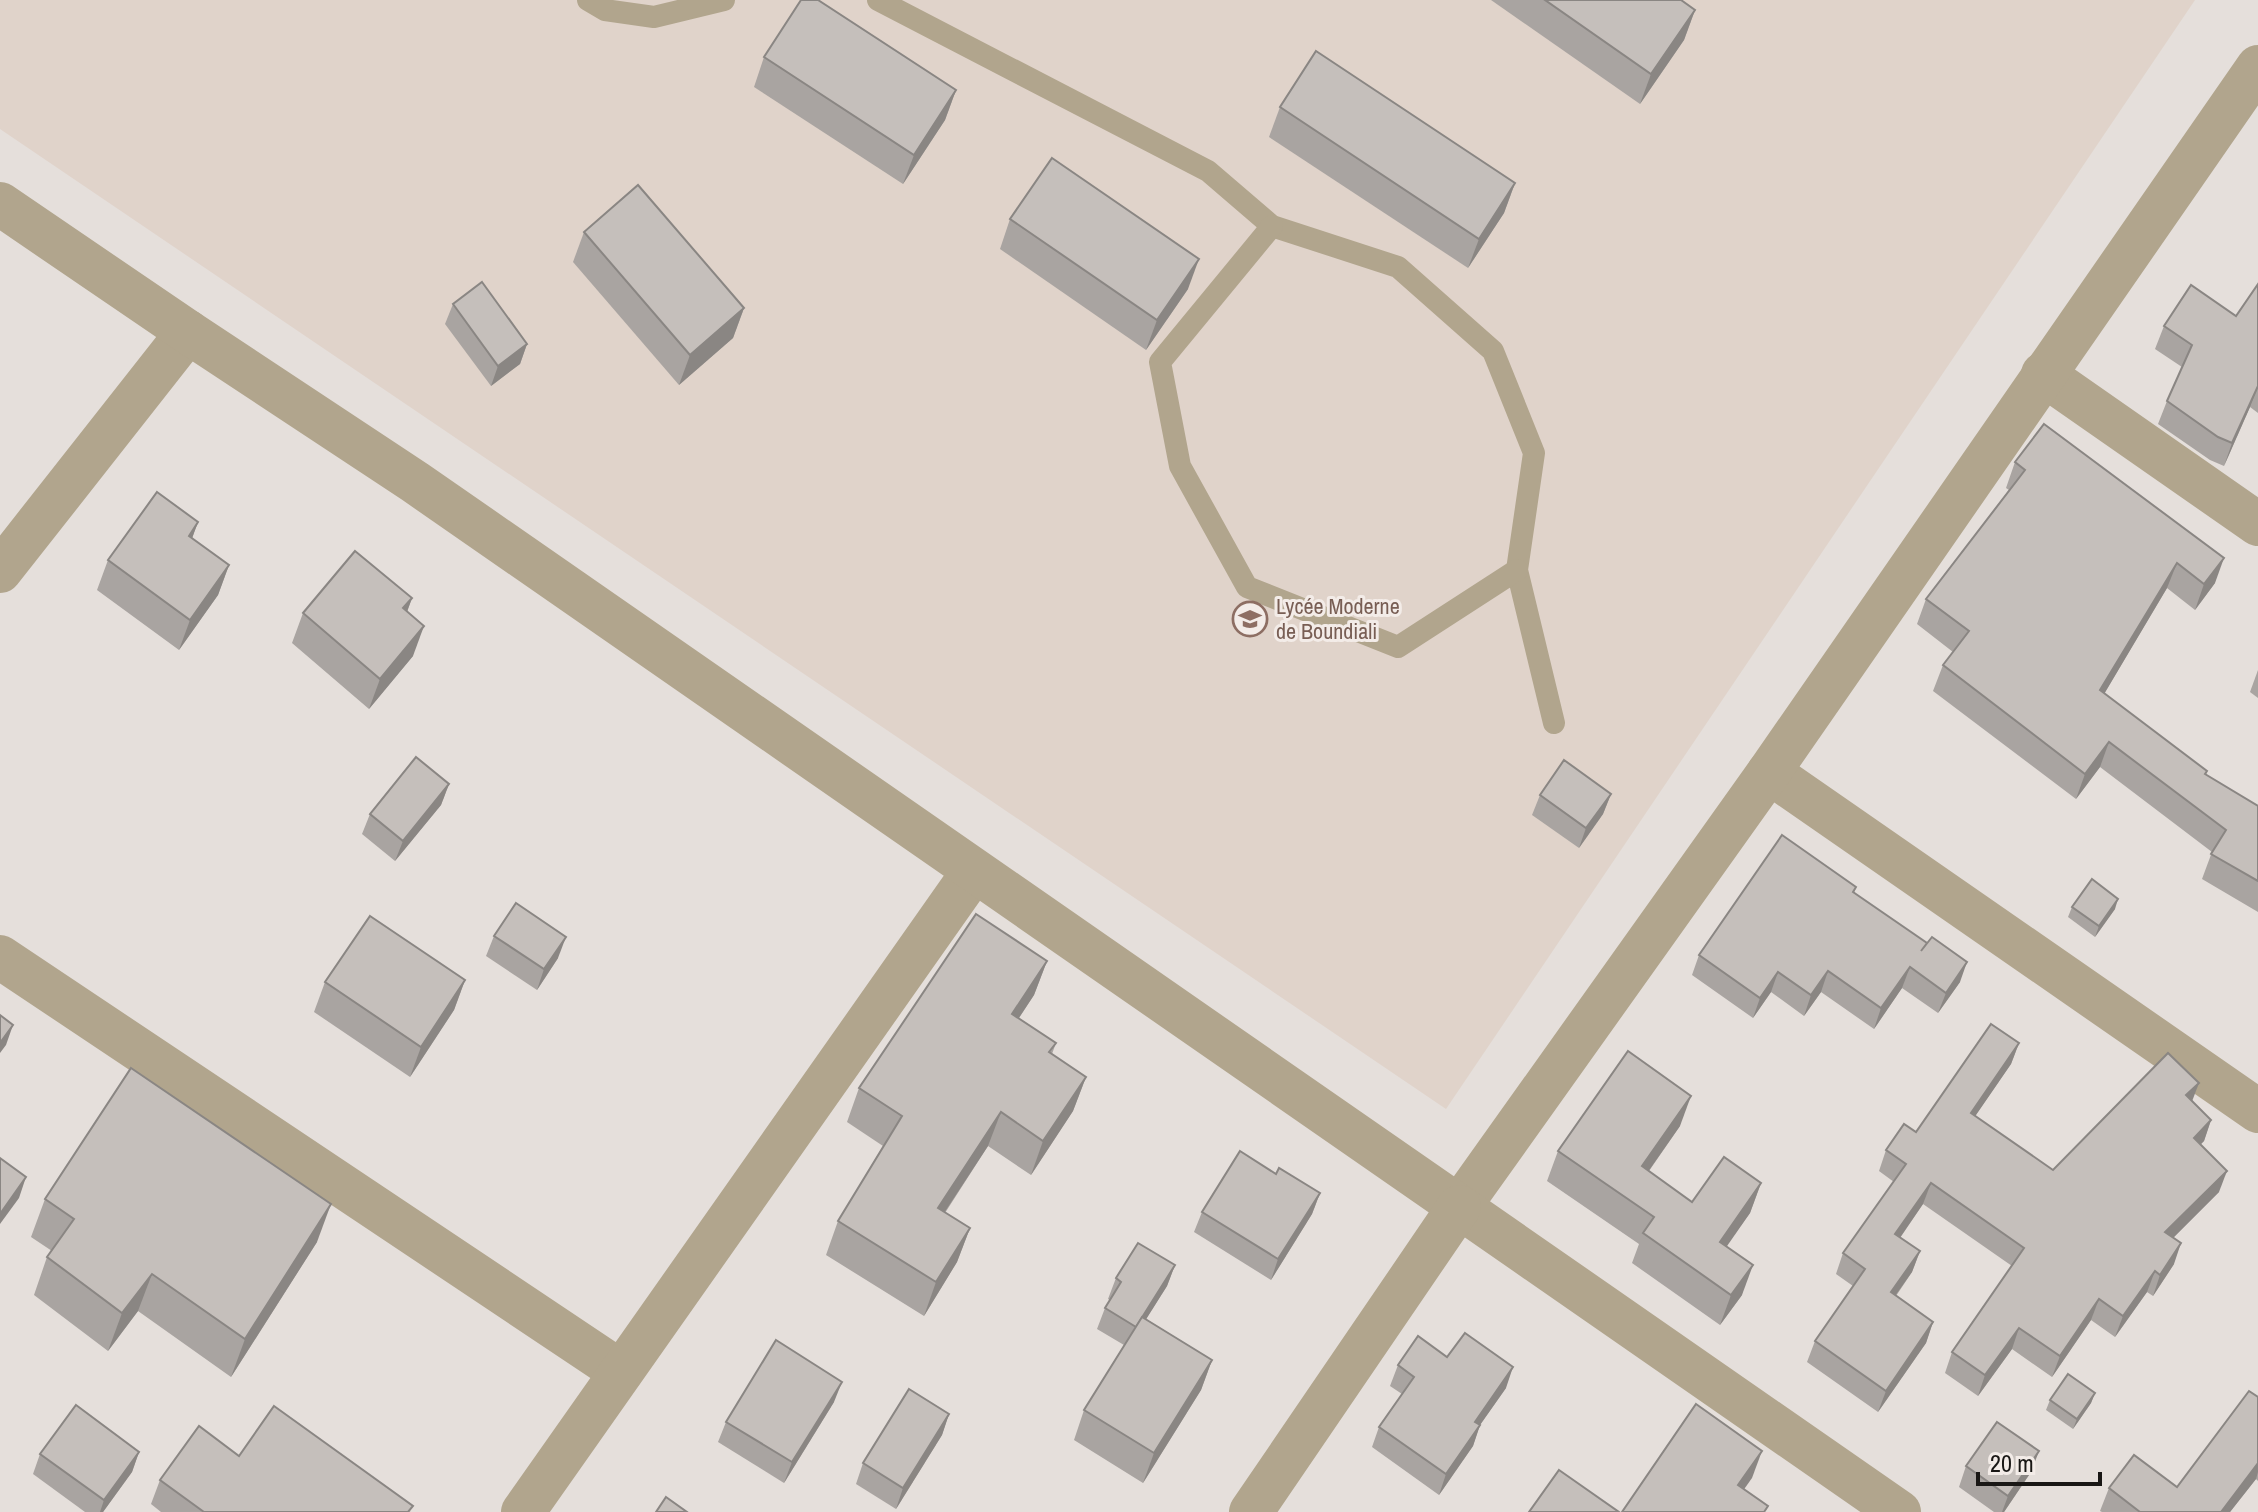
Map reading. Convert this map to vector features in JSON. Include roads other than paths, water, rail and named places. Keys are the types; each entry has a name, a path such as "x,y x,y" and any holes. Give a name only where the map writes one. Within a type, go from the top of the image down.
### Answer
{"street":[{"path":"1251,1512 1459,1207 1769,772 2258,67"},
{"path":"0,204 415,482 1899,1512"},
{"path":"0,571 188,332"},
{"path":"2043,374 2258,524"},
{"path":"1769,772 2258,1111"},
{"path":"523,1512 974,871"},
{"path":"0,957 621,1372"}],"lane":[{"path":"588,0 605,10 654,17 724,0"},
{"path":"878,0 1208,171 1272,226 1398,267 1493,351 1534,453 1517,570 1554,723"},
{"path":"1272,226 1160,362 1180,466 1247,587 1398,647 1517,570"}],"place":[{"name":"Lycée Moderne de Boundiali","path":"1250,619"}]}
